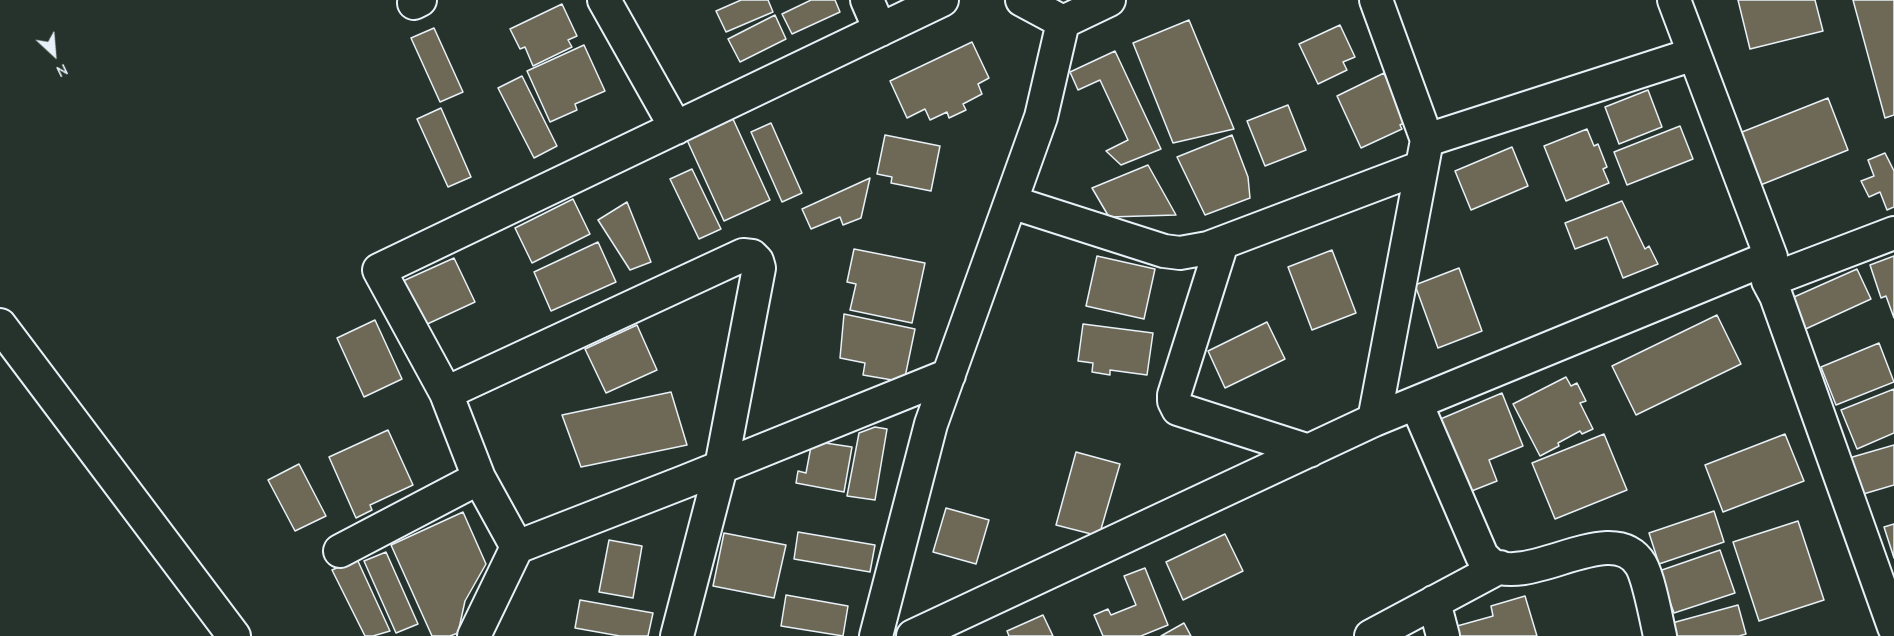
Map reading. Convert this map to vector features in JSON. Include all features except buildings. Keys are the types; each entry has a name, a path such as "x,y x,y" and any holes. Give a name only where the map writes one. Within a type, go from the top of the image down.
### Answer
{"street":[{"path":"604,0 676,128"},
{"path":"867,0 880,30"},
{"path":"518,547 479,478 446,393 379,270 942,0"},
{"path":"1022,0 1063,22"},
{"path":"1063,22 1109,0"},
{"path":"1374,420 1424,153 1376,0"},
{"path":"1674,0 1770,269 1776,296 1894,626"},
{"path":"876,636 931,424 1041,117 1063,22"},
{"path":"1011,202 1164,251 1194,252 1222,243 1424,153 1694,54"},
{"path":"912,636 1374,420 1770,269 1894,233"},
{"path":"1222,243 1174,395 1175,405 1178,409 1309,451"},
{"path":"446,393 743,255 752,256 757,261 759,268 721,467 678,636"},
{"path":"0,325 234,636"},
{"path":"474,636 518,547 949,375"},
{"path":"1416,403 1482,556 1492,565 1521,568 1605,548 1620,549 1633,555 1642,566 1660,636"},
{"path":"340,551 479,478"},
{"path":"1371,636 1500,567"},
{"path":"1434,602 1443,636"}]}
